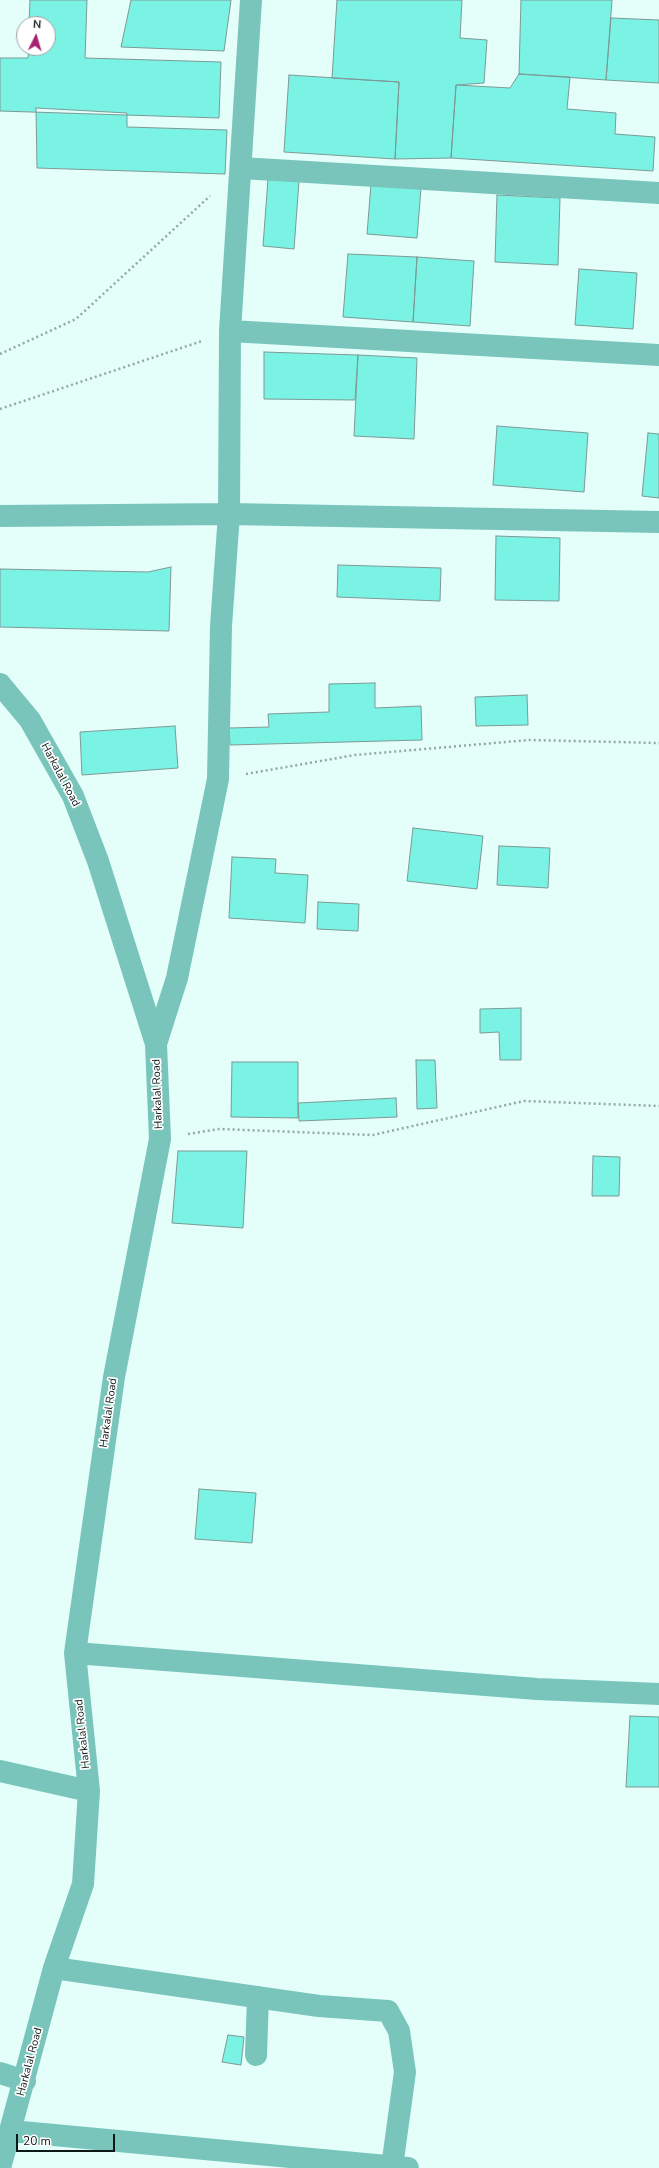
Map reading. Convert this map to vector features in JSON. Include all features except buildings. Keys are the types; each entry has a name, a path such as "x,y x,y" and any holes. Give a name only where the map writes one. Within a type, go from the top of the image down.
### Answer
{"street":[{"path":"156,1044 177,978 218,779 221,626 229,514 230,331 251,0"},
{"path":"241,168 659,193"},
{"path":"230,331 659,355"},
{"path":"0,516 229,514 659,522"},
{"name":"Harkalal Road","path":"0,684 30,720 73,796 98,861 156,1044 160,1139 114,1377 75,1653 89,1791 83,1884 54,1968 25,2081 0,2168"},
{"path":"75,1653 537,1689 659,1694"},
{"path":"0,1772 89,1791"},
{"path":"11,2131 400,2168 405,2072 399,2030 388,2011 319,2006 54,1968"},
{"path":"256,2055 258,1997"},
{"path":"0,2073 25,2081"}],"path":[{"path":"0,354 76,319 241,168"},
{"path":"0,409 6,409 230,331"},
{"path":"218,779 355,755 529,740 659,743"},
{"path":"160,1139 218,1129 373,1135 524,1101 659,1106"}]}
